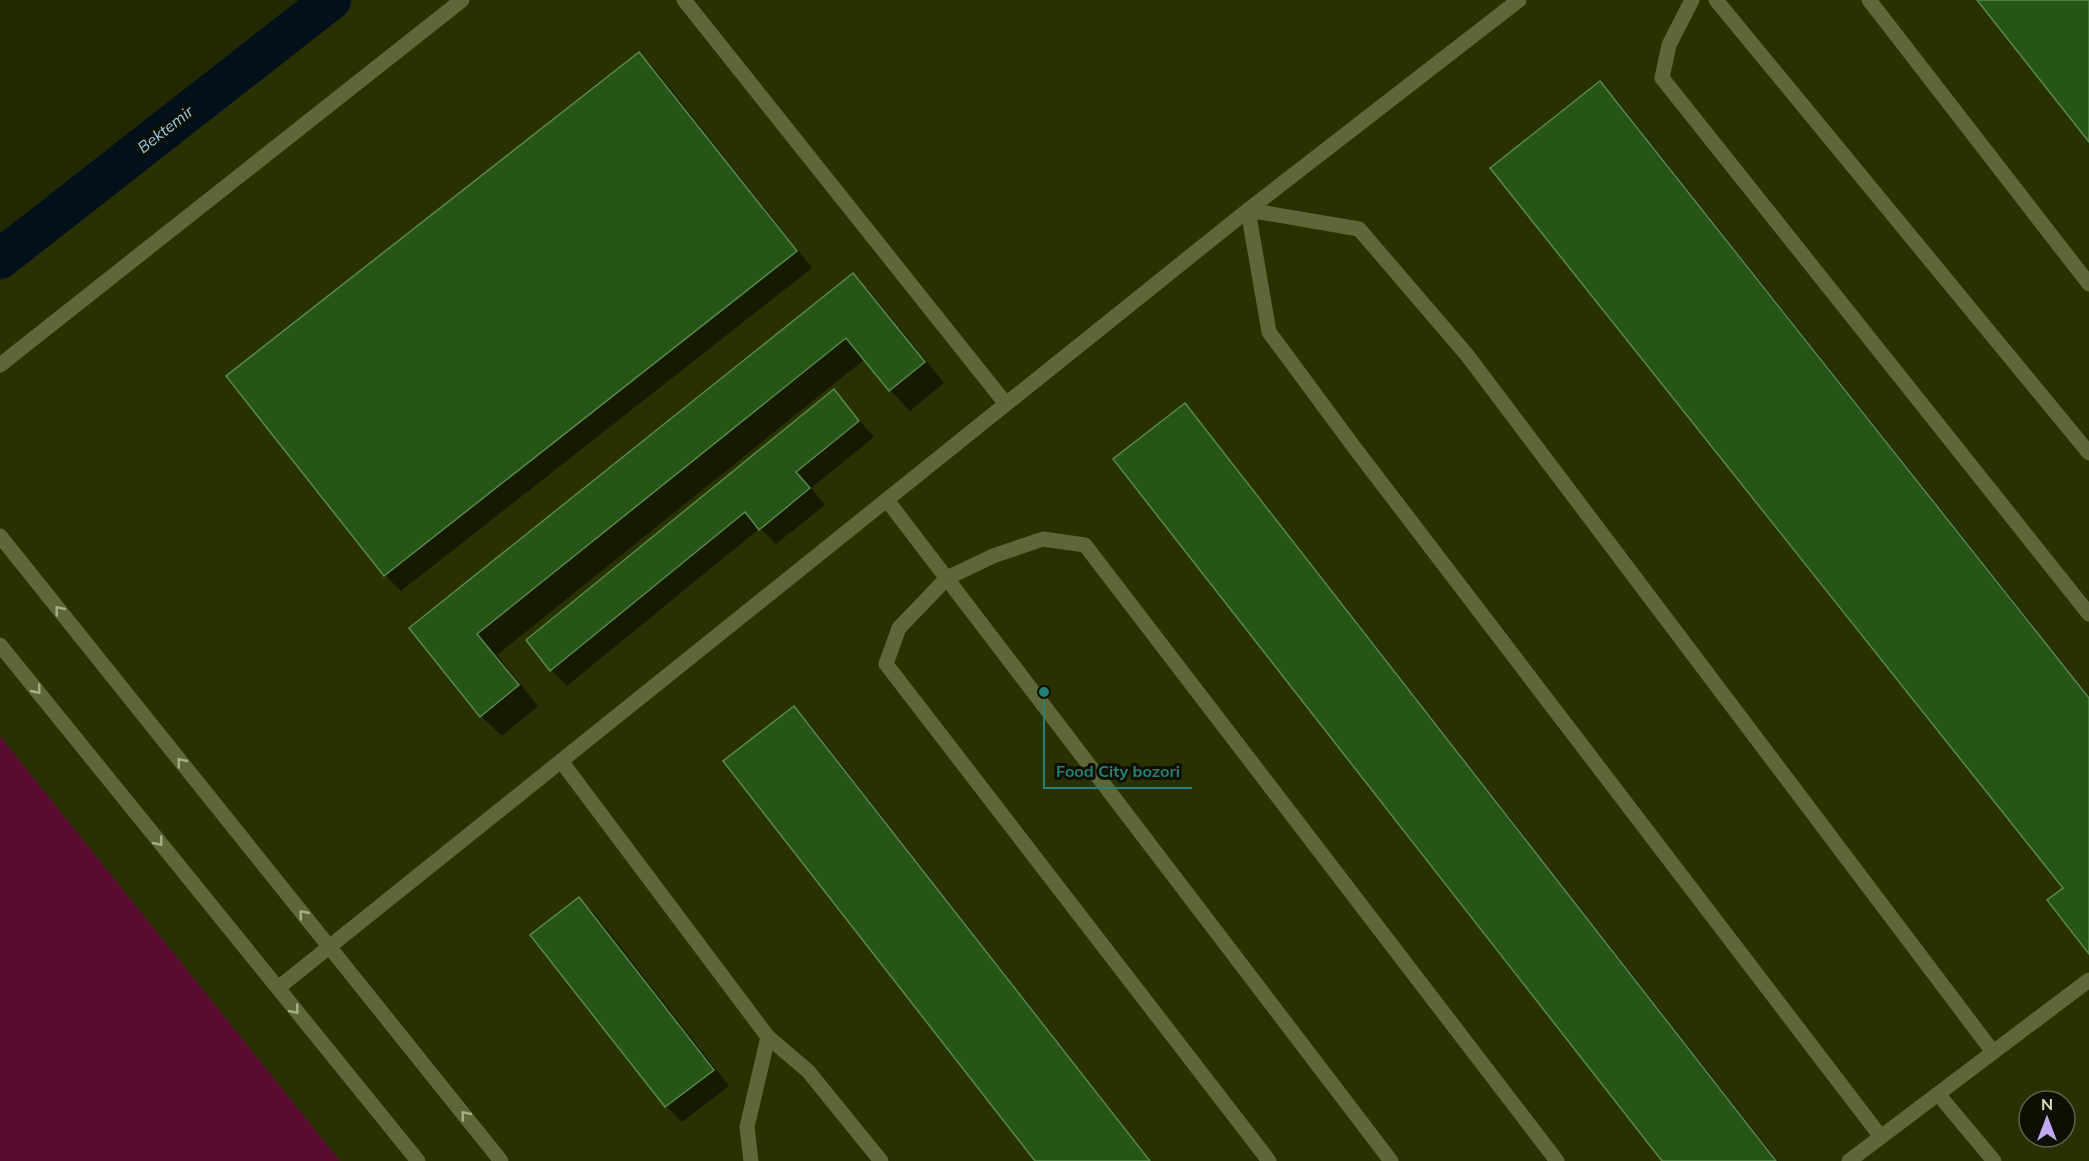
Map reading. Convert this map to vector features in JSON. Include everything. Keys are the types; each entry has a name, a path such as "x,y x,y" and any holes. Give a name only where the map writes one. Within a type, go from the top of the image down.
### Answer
{"lane":[{"path":"0,365 462,0"},
{"path":"684,0 1005,404"},
{"path":"278,988 1248,210 1519,0"},
{"path":"1692,0 1670,45 1662,78 2089,614"},
{"path":"1716,0 2089,453"},
{"path":"1869,0 2089,284"},
{"path":"1248,210 1359,229 1467,355 1993,1053"},
{"path":"1248,210 1269,332 1354,447 1881,1137"},
{"path":"887,500 1391,1161"},
{"path":"0,536 501,1161"},
{"path":"1269,1161 886,664 899,628 947,578 993,556 1043,539 1085,545 1557,1161"},
{"path":"0,645 418,1161"},
{"path":"561,761 768,1037 808,1071 881,1161"},
{"path":"1849,1161 2089,980"},
{"path":"751,1161 747,1127 768,1037"},
{"path":"1938,1094 1994,1161"}],"shaded area":[{"path":"354,0 2089,0 2089,1161 0,1161 0,282"},
{"path":"0,736 340,1161 0,1161"}],"building":[{"path":"1977,0 2089,0 2089,142"},
{"path":"639,52 797,251 384,576 226,376"},
{"path":"1600,81 2089,698 2089,954 2047,900 2063,888 1490,168"},
{"path":"853,273 925,362 889,391 846,338 477,634 519,685 480,717 409,628"},
{"path":"834,389 859,421 796,472 810,488 759,530 745,512 550,671 526,640"},
{"path":"1185,403 1776,1161 1662,1161 1113,459"},
{"path":"794,706 1150,1161 1035,1161 723,761"},
{"path":"579,897 714,1070 665,1107 530,935"}],"waterway":[{"name":"Bektemir","path":"0,259 331,0"}],"place":[{"name":"Food City bozori","path":"1044,692"}]}
